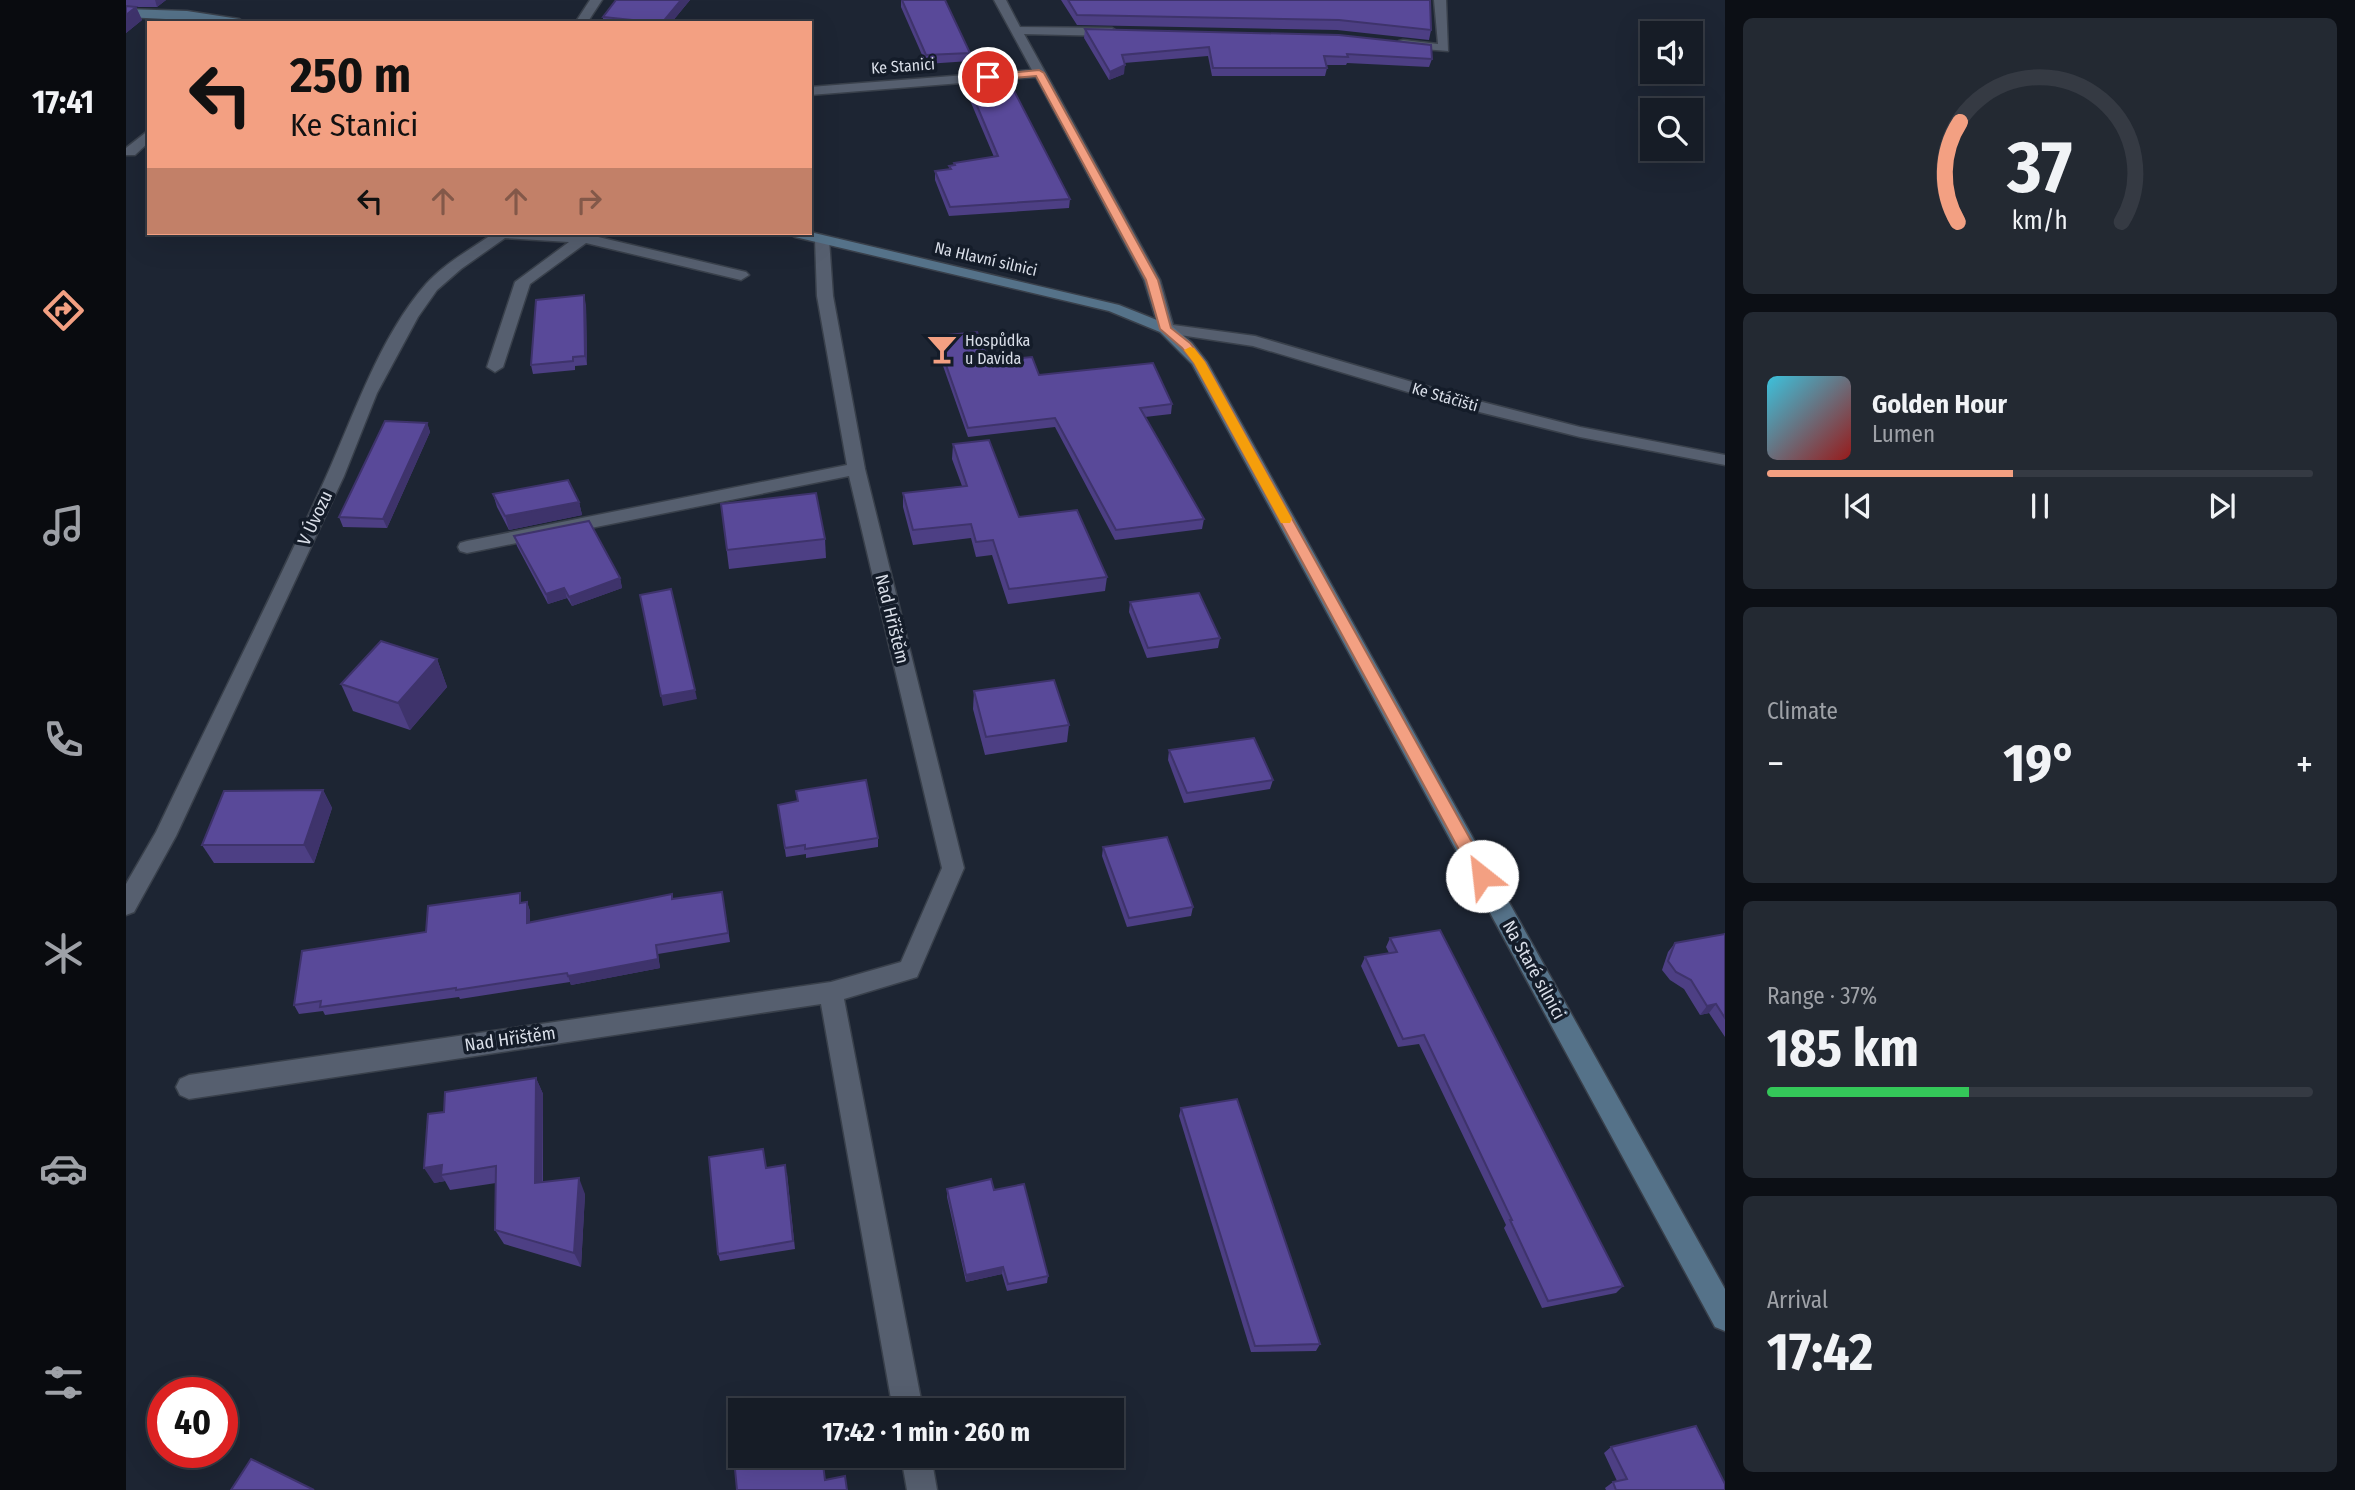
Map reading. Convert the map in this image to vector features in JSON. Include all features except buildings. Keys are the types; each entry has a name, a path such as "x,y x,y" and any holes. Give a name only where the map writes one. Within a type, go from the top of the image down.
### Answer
{"street":[{"path":"582,21 596,0"},
{"path":"1000,0 1152,280 1166,329"},
{"path":"1391,43 1444,48 1440,0"},
{"path":"126,13 187,15 226,21"},
{"path":"1016,30 1128,32"},
{"name":"Ke Stanici","path":"812,91 1039,73"},
{"path":"130,152 147,136"},
{"name":"V Úvozu","path":"126,905 165,836 335,476 369,393 411,316 432,287 501,235"},
{"path":"495,367 523,282 586,235"},
{"name":"V Úvozu","path":"586,235 741,275"},
{"name":"Na Hlavní silnici","path":"805,235 1101,305 1138,316 1166,329"},
{"name":"Nad Hřištěm","path":"189,1087 831,992 909,970 953,868 856,469 825,296 822,239"},
{"name":"Ke Stáčišti","path":"1166,329 1255,341 1461,402 1580,432 1725,460"},
{"name":"Na Staré silnici","path":"1166,329 1186,346 1199,362 1725,1317"},
{"path":"467,547 856,469"},
{"path":"831,992 906,1398"},
{"path":"918,1468 922,1490"}],"slow traffic":[{"path":"1190,350 1286,519"}],"place":[{"name":"Hospůdka u Davida","path":"942,349"}],"route":[{"path":"988,77 1039,73 1152,280 1166,329 1186,346 1199,362 1482,876"}]}
